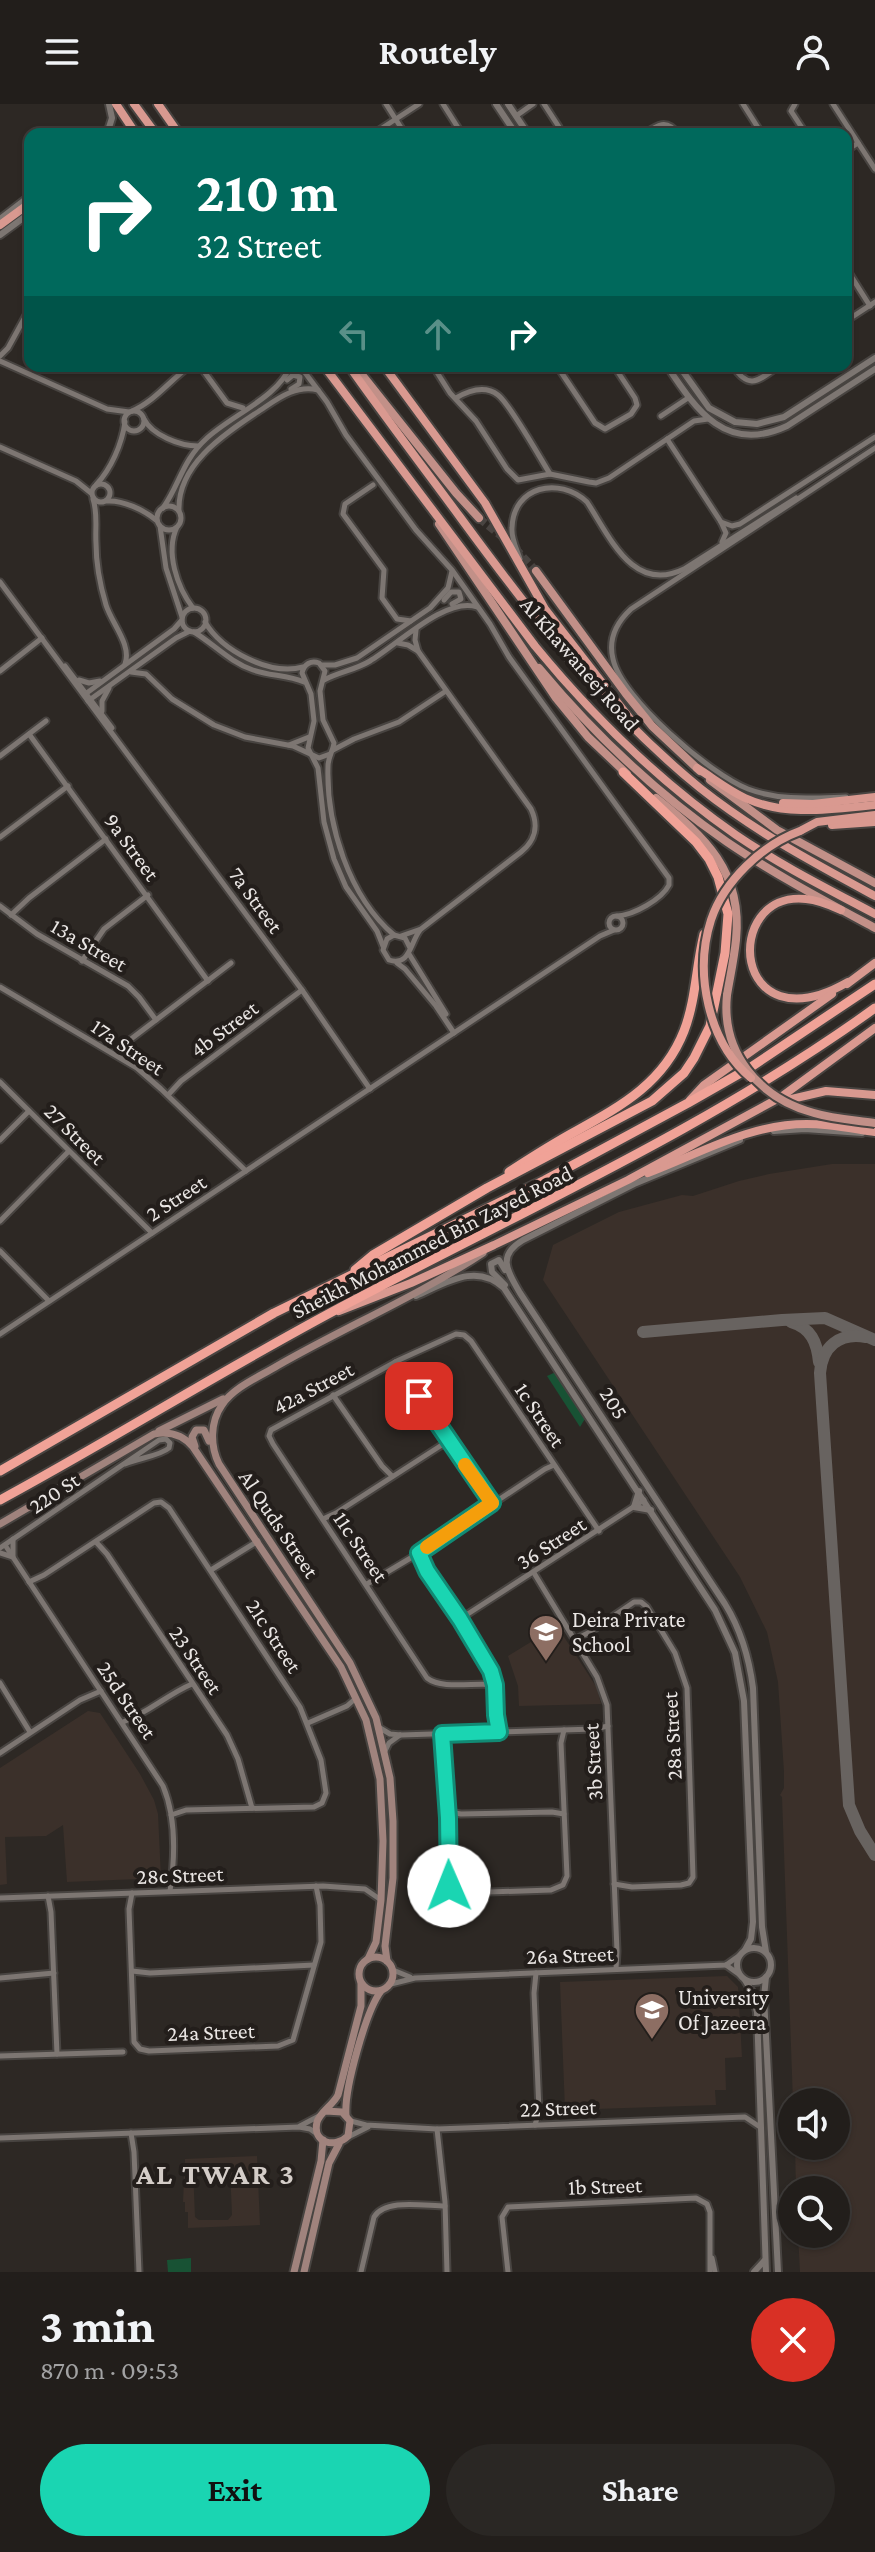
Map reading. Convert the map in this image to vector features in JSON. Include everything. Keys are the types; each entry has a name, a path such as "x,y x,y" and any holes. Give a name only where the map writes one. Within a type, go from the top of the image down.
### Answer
{"highway":[{"path":"116,104 132,128"},
{"path":"134,104 152,128"},
{"path":"161,104 176,128"},
{"path":"0,222 24,207"},
{"name":"Al Khawaneej Road","path":"328,372 569,687 638,757 739,836 814,882 875,914"},
{"name":"Al Khawaneej Road","path":"353,372 524,603 603,697 681,772 748,823 875,896"},
{"path":"388,372 485,503 524,576 551,617 640,733"},
{"path":"697,768 755,802 813,811 875,805"},
{"path":"347,1278 373,1255 487,1188 652,1101 684,1073 694,1058 715,1008 728,930 725,896 709,859 696,842 623,772"},
{"path":"732,790 767,801 795,804 875,796"},
{"path":"487,1188 550,1146 622,1106 659,1074 684,1032 703,938 726,892 754,860 777,842 817,822 875,815"},
{"path":"800,831 827,825 875,822"},
{"path":"841,910 806,899 778,903 756,923 750,938 750,956 752,967 762,984 788,999 812,999 848,982"},
{"path":"711,922 704,977 711,1014 725,1047 751,1078"},
{"path":"688,1103 704,1085 875,963"},
{"name":"Sheikh Mohammed Bin Zayed Road","path":"3,1468 274,1313 534,1187 688,1103 772,1054 875,984"},
{"name":"Sheikh Mohammed Bin Zayed Road","path":"0,1502 326,1315 664,1141 777,1074 875,1008"},
{"path":"326,1315 386,1293 494,1245 628,1180 793,1090 875,1028"},
{"path":"756,1112 800,1096 826,1091 875,1095"},
{"path":"628,1180 727,1139 771,1127 810,1124 875,1132"}],"main road":[{"path":"360,372 479,518"},
{"path":"431,509 563,708 623,772 696,831 720,860 728,877 737,923 725,1014 735,1051 751,1078 773,1095 798,1108 824,1116 875,1123"},
{"path":"536,571 652,726 697,768 762,820 875,883"},
{"path":"513,636 599,735 671,800 748,856 875,928"},
{"name":"Al Quds Street","path":"387,1961 385,1946 393,1878 393,1821 390,1778 380,1728 350,1663 231,1484 216,1458 212,1438 217,1413 235,1392 299,1354 439,1280 494,1245"},
{"path":"0,1524 154,1434 235,1392"},
{"path":"202,1459 192,1437 199,1429 206,1432 214,1459 231,1484"},
{"name":"Al Quds Street","path":"154,1434 168,1433 190,1443 341,1667 357,1697 372,1739 380,1779 383,1822 381,1900 375,1947 368,1959"},
{"path":"341,1667 345,1664 348,1666 373,1708"},
{"path":"294,2272 321,2161 321,2137 317,2124 335,2101 340,2089 361,2006 359,1970 368,1959 378,1957 387,1961 393,1970 391,1984 381,1991 369,2016 347,2099 350,2131 329,2163 304,2272"},
{"path":"361,1983 370,1990 381,1991"},
{"path":"324,2113 337,2110 348,2118"},
{"path":"321,2137 331,2143 343,2141"}],"street":[{"path":"109,104 112,118 110,128"},
{"path":"386,104 401,128"},
{"path":"382,128 419,104"},
{"path":"443,104 458,128"},
{"path":"496,104 512,128"},
{"path":"508,104 524,128"},
{"path":"516,116 533,104"},
{"path":"544,104 559,127"},
{"path":"743,104 758,128"},
{"path":"791,104 791,111 802,128"},
{"path":"833,104 848,128"},
{"path":"654,128 666,123 674,128"},
{"path":"852,134 875,169"},
{"path":"852,147 858,143"},
{"path":"0,222 24,201"},
{"path":"0,235 24,218"},
{"path":"852,276 873,304 852,317"},
{"path":"24,319 0,358 24,371"},
{"path":"8,348 10,365"},
{"path":"683,372 709,408 742,423 764,423 784,417 875,358"},
{"path":"671,372 694,406 708,419 722,428 758,434 792,423 875,366"},
{"path":"25,372 107,409 139,413 155,431 186,445 199,446"},
{"path":"125,664 128,656 126,647 111,618 102,590 96,552 97,517 92,496 96,485 108,471 125,416 150,401 182,372"},
{"path":"204,372 227,403 246,408"},
{"path":"272,391 288,372"},
{"path":"304,372 346,435 416,530 452,570 504,650 669,878 664,893 632,913 612,917 600,936"},
{"path":"437,372 476,421 513,477 524,480 550,474 596,483 609,478 694,421 708,419"},
{"path":"561,372 595,423 605,429 631,414 637,405 618,372"},
{"path":"737,372 747,381 760,379 770,372"},
{"path":"193,608 174,567 172,540 181,521 179,499 184,485 207,450 299,384 300,377 293,375 226,422 199,446 158,514 166,568 184,627 241,665 268,675 306,683"},
{"path":"277,399 301,389 318,390"},
{"path":"456,398 474,390 498,394 550,474"},
{"path":"661,416 688,398"},
{"path":"118,445 143,425 150,401"},
{"path":"226,422 227,403"},
{"path":"694,406 694,421"},
{"path":"125,422 135,430"},
{"path":"721,522 732,526 740,524 875,437"},
{"path":"667,439 726,533 716,548"},
{"path":"0,447 81,483 99,502 122,502 148,514 168,530 177,527"},
{"path":"875,448 631,609 616,627 612,641 612,655 619,674 666,730 710,768 734,783 763,794 788,798 875,796"},
{"path":"97,517 110,496 108,471"},
{"path":"96,485 102,483 110,490"},
{"path":"373,485 345,504 342,511 384,570 382,598 394,617 411,621"},
{"path":"524,576 512,535 514,515 524,498 551,486 580,495 628,563 645,574 655,576 675,574 782,505 809,492"},
{"path":"163,508 170,506 179,511"},
{"path":"433,606 448,588 452,570"},
{"name":"7a Street","path":"0,582 103,716 132,760"},
{"path":"87,697 111,674 174,629 187,609 203,612 211,632 223,642 254,660 289,669 313,662 335,665 357,658 454,591 461,594 459,601 362,666 323,681"},
{"path":"439,614 466,604 478,607"},
{"path":"392,635 394,617"},
{"path":"87,697 131,672 176,638 201,629 205,622"},
{"path":"383,946 387,939 421,929 526,849 536,828 531,809 418,651 416,630"},
{"path":"0,671 43,639"},
{"path":"398,643 418,651"},
{"path":"126,647 134,652 143,651"},
{"name":"7a Street","path":"51,651 74,677 372,1088"},
{"path":"148,676 146,667 149,658"},
{"path":"322,665 325,671 320,691 323,720 334,743 328,768 330,800 342,856 360,891 384,925 408,941 410,951 446,1018"},
{"path":"304,667 302,673 311,694 314,721 308,744 318,768 324,822 337,869 377,931 386,957 405,969 456,1032"},
{"path":"131,672 148,676 179,704 214,725 245,737 288,745 319,758 354,739 399,722 446,691"},
{"path":"74,677 93,683 111,674"},
{"path":"103,716 103,697 115,682"},
{"path":"0,756 46,721"},
{"name":"9a Street","path":"29,734 208,981"},
{"path":"288,745 310,736"},
{"path":"331,736 354,739"},
{"path":"0,837 68,786"},
{"path":"11,915 106,839"},
{"path":"82,961 104,929 148,895"},
{"name":"13a Street","path":"0,906 82,961 128,986 156,1020"},
{"path":"600,936 621,929 623,919 617,916"},
{"path":"609,923 614,930"},
{"path":"396,962 404,960 421,929"},
{"name":"2 Street","path":"0,1334 600,936"},
{"path":"117,1055 131,1039 231,963"},
{"name":"17a Street","path":"0,987 117,1055 168,1095 244,1172"},
{"name":"4b Street","path":"168,1095 181,1081 302,990"},
{"name":"27 Street","path":"0,1082 150,1234"},
{"path":"0,1140 29,1111"},
{"name":"205","path":"766,1952 762,1927 753,1688 744,1644 730,1613 520,1293 507,1266 508,1255 513,1247 634,1184 720,1148 768,1132 805,1129 861,1134 875,1132"},
{"path":"1,1219 69,1151"},
{"path":"0,1251 34,1284 47,1303"},
{"path":"512,1298 491,1269 492,1262 501,1261 508,1278 520,1293"},
{"name":"205","path":"399,1300 414,1297 457,1278 473,1275 493,1279 512,1298 721,1619 739,1666 744,1701 753,1922 751,1939 742,1953"},
{"name":"42a Street","path":"269,1436 276,1425 397,1361 456,1334 464,1335"},
{"name":"1c Street","path":"464,1335 471,1341 598,1532"},
{"path":"397,1361 491,1504"},
{"path":"335,1394 389,1478"},
{"name":"11c Street","path":"269,1436 426,1676 440,1685 480,1683"},
{"name":"220 St","path":"2,1548 13,1539 125,1464 163,1439 170,1443 165,1452 146,1455 125,1464"},
{"path":"325,1521 447,1439"},
{"path":"368,1586 553,1463"},
{"path":"639,1491 634,1507 651,1510"},
{"path":"644,1500 652,1500 669,1526 680,1536"},
{"name":"36 Street","path":"461,1621 644,1500"},
{"name":"21c Street","path":"98,1540 154,1503 161,1502 169,1508 293,1694 308,1723 323,1771 326,1793 322,1803 314,1807 249,1808"},
{"path":"13,1539 13,1557"},
{"path":"31,1585 98,1540"},
{"name":"23 Street","path":"98,1540 227,1735 238,1759 249,1808"},
{"path":"211,1570 258,1541"},
{"path":"2,1548 13,1557"},
{"path":"416,1554 493,1676 496,1732"},
{"name":"25d Street","path":"13,1557 160,1779 171,1815 173,1875 170,1891"},
{"name":"3b Street","path":"532,1574 604,1692 619,1969"},
{"name":"28a Street","path":"576,1642 634,1602 643,1603 675,1653 687,1688 693,1877 685,1885 615,1888"},
{"path":"480,1683 493,1676"},
{"path":"125,1725 190,1681"},
{"path":"0,1683 32,1731"},
{"path":"480,1683 495,1685"},
{"path":"80,1700 96,1684"},
{"path":"0,1753 80,1700 101,1691"},
{"path":"308,1723 347,1706 357,1697"},
{"path":"380,1728 390,1734 401,1735 608,1730"},
{"path":"439,1734 448,1815 447,1882 453,1891 460,1893 551,1890 565,1883 561,1730"},
{"path":"385,1751 389,1743 401,1735"},
{"path":"170,1807 186,1810 249,1808"},
{"path":"171,1815 186,1810"},
{"path":"448,1815 564,1811"},
{"name":"25d Street","path":"173,1875 179,1891"},
{"name":"28c Street","path":"360,1888 382,1879"},
{"path":"297,1967 312,1973 321,1938 316,1886"},
{"path":"320,1905 323,1886"},
{"name":"28c Street","path":"0,1898 323,1886 360,1888 374,1893 381,1900"},
{"path":"125,1893 129,1909 132,1974 314,1965"},
{"path":"129,1909 132,1893"},
{"path":"51,1896 57,2054"},
{"path":"766,1977 756,1982 743,1978 726,1965 742,1953 756,1948 766,1952 770,1958 764,1997 778,2272"},
{"path":"742,1953 737,1963 752,1992 757,2012 766,2272"},
{"name":"26a Street","path":"391,1984 415,1978 726,1965"},
{"name":"26a Street","path":"393,1970 415,1978"},
{"name":"24a Street","path":"132,1974 134,2042 137,2048 149,2051 287,2044 296,2034 312,1973"},
{"path":"533,1973 539,2125"},
{"path":"0,1978 54,1976"},
{"path":"0,2056 123,2052"},
{"path":"760,2106 745,2117 761,2127"},
{"path":"299,2127 324,2113"},
{"name":"22 Street","path":"348,2118 372,2126 440,2128 745,2117"},
{"name":"22 Street","path":"343,2141 372,2126"},
{"path":"0,2138 299,2127 310,2129 321,2137"},
{"path":"440,2128 447,2272"},
{"path":"131,2133 139,2272"},
{"path":"134,2152 139,2133"},
{"name":"1b Street","path":"506,2272 502,2217 510,2206 696,2198 704,2201 709,2208 712,2272"},
{"path":"361,2272 378,2210 445,2204"},
{"path":"754,2272 765,2260"}],"shaded area":[{"path":"832,1164 875,1164 875,2272 800,2272 799,2248 850,2248 850,2176 796,2176 795,2160 850,2160 850,2088 792,2088 780,1795 784,1788 784,1772 778,1682 767,1632 740,1577 543,1280 553,1245 619,1212 682,1195 693,1196 769,1174"},
{"name":"Deira Private School","path":"557,1626 597,1688 601,1704 519,1706 518,1686 508,1656"},
{"path":"88,1711 100,1713 154,1800 158,1814 161,1878 67,1882 63,1825 46,1836 5,1837 7,1884 0,1885 0,1768"},
{"name":"University Of Jazeera","path":"727,1976 738,1987 742,2057 725,2058 726,2090 715,2090 716,2105 565,2110 560,1982"},
{"path":"257,2156 260,2225 188,2228 188,2212 185,2212 183,2202 185,2159","holes":["226,2164 230,2168 232,2215 228,2220 199,2220 195,2217 193,2169 197,2165"]}],"green space":[{"path":"556,1372 586,1417 580,1427 547,1376"},
{"path":"191,2258 191,2272 168,2272 167,2260"}],"taxiway":[{"path":"643,1332 825,1318 875,1340"},
{"path":"791,1322 804,1328 812,1337 819,1362"},
{"path":"866,1337 848,1337 834,1343 824,1356 820,1373 849,1805 875,1855"}],"tunnel":[{"path":"479,518 505,539"},
{"path":"515,548 536,571"}],"slow traffic":[{"path":"427,1547 492,1503 465,1465"}],"place":[{"name":"Deira Private School","path":"546,1663"},
{"name":"University Of Jazeera","path":"652,2041"}],"district":[{"name":"AL TWAR 3","path":"216,2173"}],"route":[{"path":"419,1396 492,1503 419,1553 427,1571 488,1665 497,1699 499,1732 442,1734 449,1886"}]}
